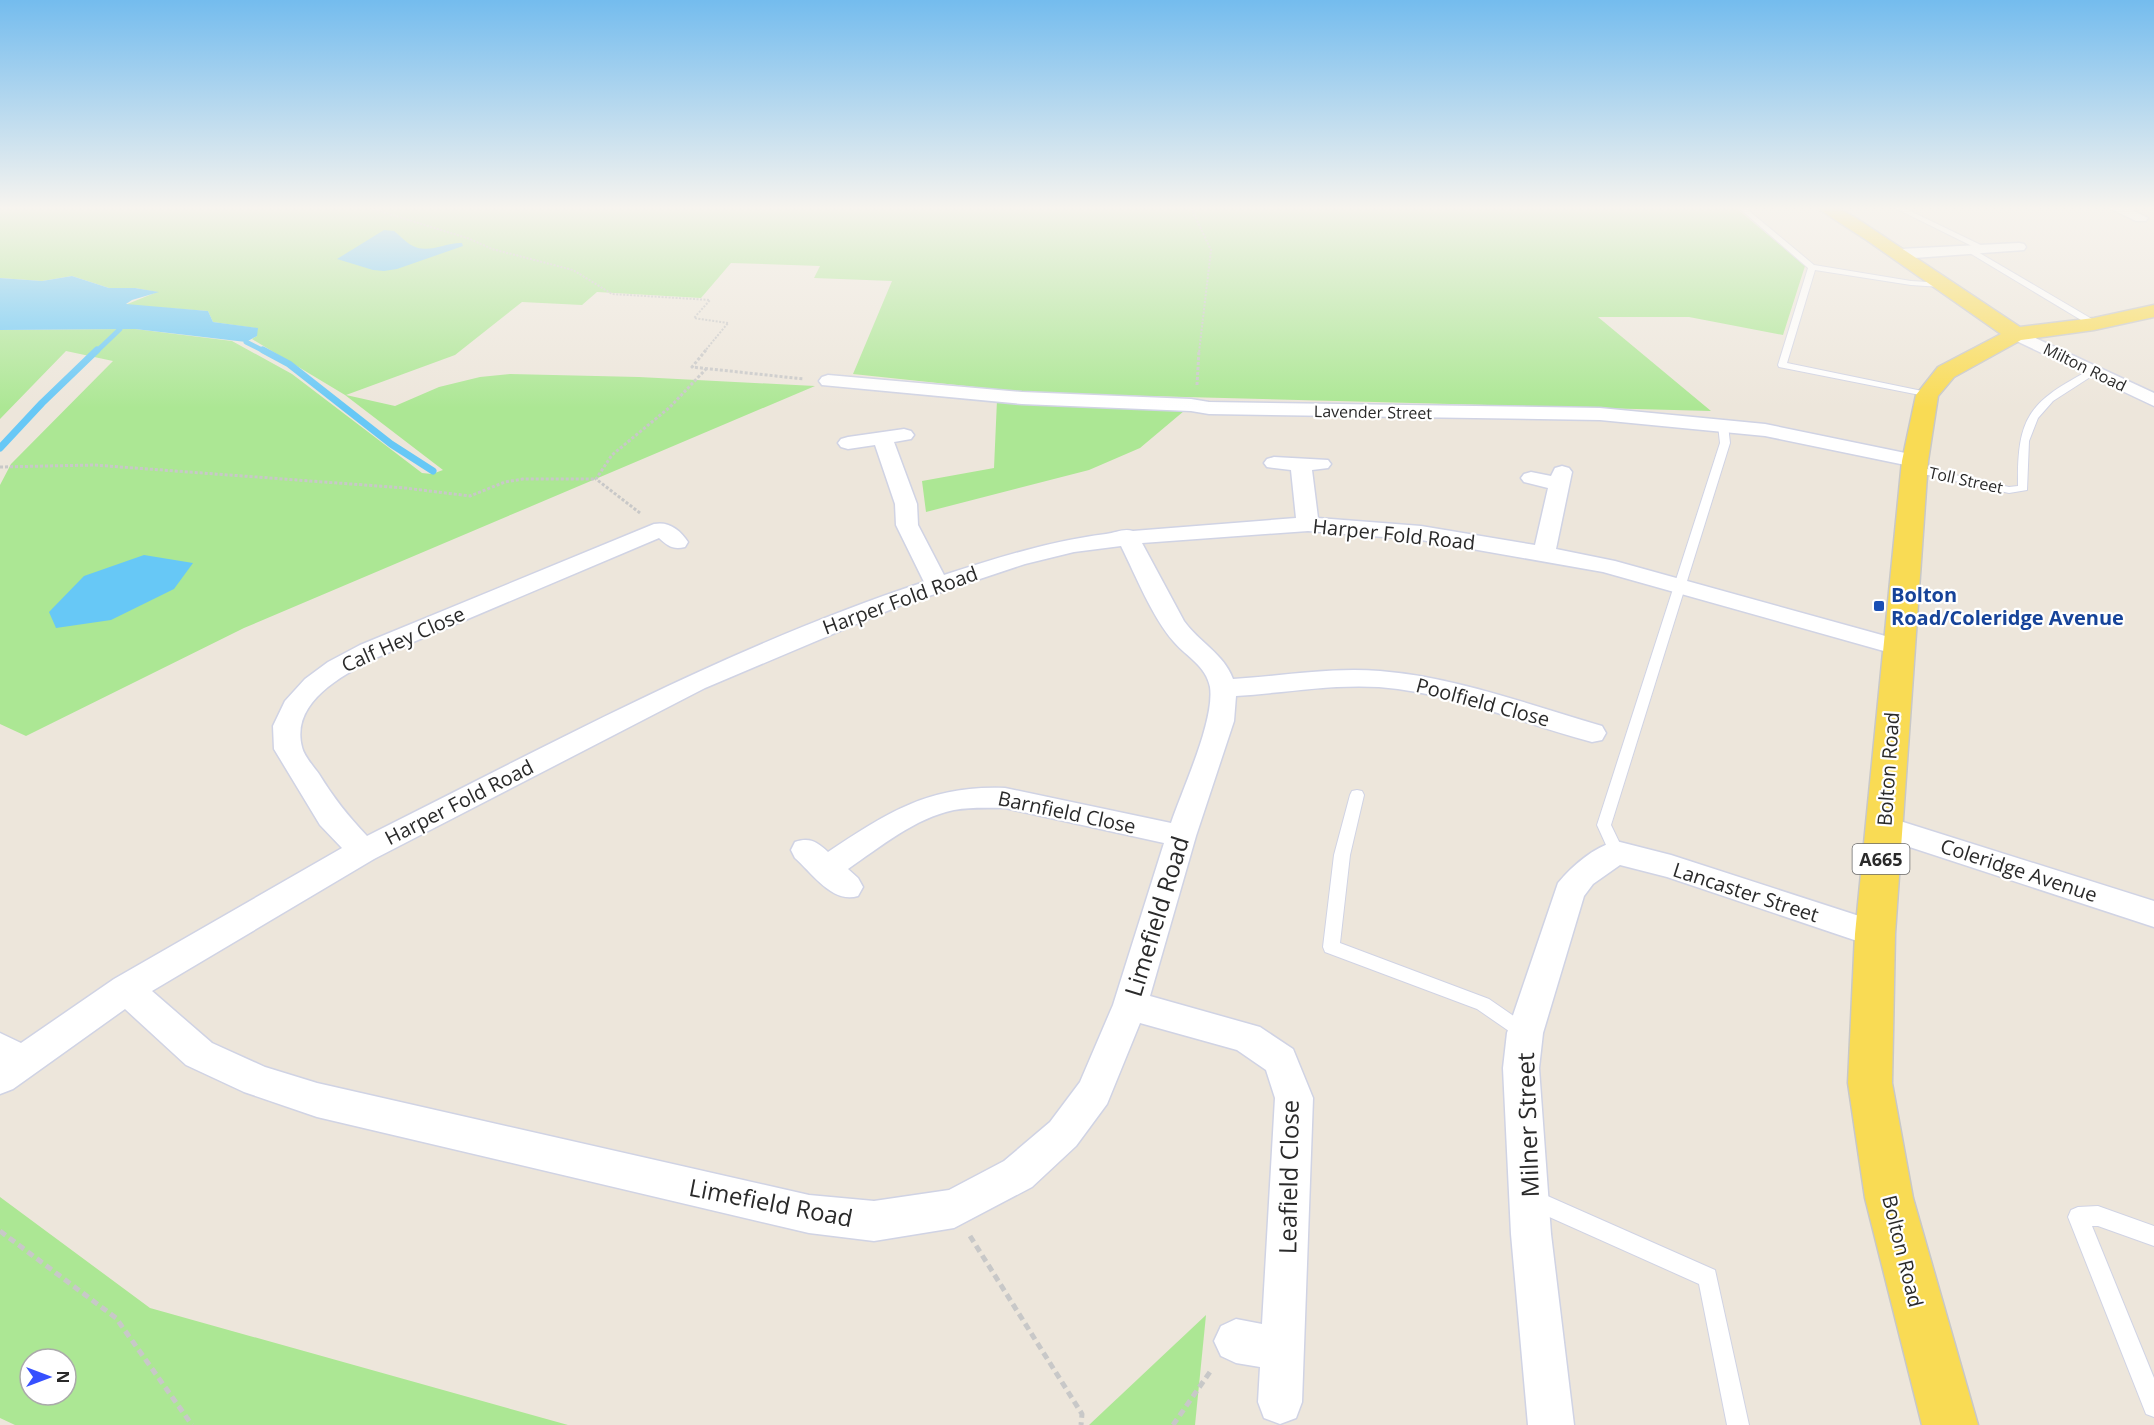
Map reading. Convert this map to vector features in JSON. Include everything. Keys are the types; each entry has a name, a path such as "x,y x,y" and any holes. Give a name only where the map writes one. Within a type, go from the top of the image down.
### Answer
{"main road":[{"path":"1927,274 1976,311 2016,334"},
{"name":"A665","path":"2016,334 2094,324 2154,311"},
{"name":"Bolton Road","path":"1950,1425 1889,1198 1870,1083 1875,934 1915,465 1927,395 1946,372 2016,334"}],"street":[{"name":"Milton Road","path":"2016,334 2154,400"},
{"name":"Lavender Street","path":"828,381 1022,399 1191,405 1209,408 1600,414 1765,430 1915,465"},
{"path":"848,443 904,435"},
{"path":"882,438 906,504 907,525 937,585"},
{"path":"1274,463 1311,464 1308,524"},
{"path":"1531,478 1560,478 1544,553"},
{"name":"Harper Fold Road","path":"7,1063 126,989 363,851 696,682 834,623 937,585 1017,559 1074,545 1127,536 1308,524 1364,526 1421,533 1607,566 1898,647"},
{"name":"Calf Hey Close","path":"363,851 331,817 288,749 287,726 294,707 314,685 337,668 369,651 670,536"},
{"path":"1127,536 1172,621 1182,636 1211,663 1219,675 1223,688"},
{"name":"Poolfield Close","path":"1223,688 1342,679 1411,682 1564,717 1592,733"},
{"name":"Limefield Road","path":"126,989 199,1054 256,1081 317,1100 809,1214 874,1221 954,1209 1018,1174 1063,1134 1094,1092 1130,1005 1181,836 1220,721 1223,688"},
{"name":"Barnfield Close","path":"827,868 926,806 954,799 983,796 1005,798 1181,836"},
{"name":"Coleridge Avenue","path":"1884,827 2154,914"},
{"name":"Lancaster Street","path":"1616,852 1671,867 1875,934"},
{"name":"Milner Street","path":"1551,1425 1529,1198 1521,1068 1525,1033 1569,892 1582,876 1616,852"},
{"name":"Leafield Close","path":"1130,1005 1247,1038 1280,1060 1294,1098 1280,1402"},
{"path":"1236,1341 1282,1349"}],"lane":[{"path":"1810,274 1782,365 1927,395"},
{"path":"1858,274 1941,285"},
{"path":"2016,274 2094,324"},
{"name":"Toll Street","path":"1915,465 2017,490 2023,488 2024,442 2035,413 2051,397 2093,372"},
{"path":"1616,852 1604,825 1725,443 1722,425"},
{"path":"1357,795 1342,855 1331,946 1483,1004 1525,1033"},
{"path":"1529,1198 1708,1277 1738,1425"},
{"path":"2154,1236 2098,1216 2078,1217 2154,1406"}],"path":[{"path":"580,274 612,294 710,300 694,318 728,323 692,367 828,381"},
{"path":"1208,274 1196,394 1209,397 1209,408"},
{"path":"596,479 612,454 670,407 706,369"},
{"path":"0,467 94,465 405,488 470,496 514,480 596,479 670,536"},
{"path":"954,1209 1082,1414 1081,1425"},
{"path":"0,1231 116,1318 192,1425"},
{"path":"1173,1425 1208,1375 1236,1341"}],"green space":[{"path":"0,274 721,274 701,298 597,292 582,305 522,302 455,355 346,395 395,406 439,387 480,377 510,374 639,377 815,386 244,628 26,736 0,724 0,485 11,464 113,361 66,351 0,419 0,330 135,329 232,341 292,374 422,473 432,474 443,470 345,395 252,339 257,336 255,328 213,322 208,311 125,305 157,292 135,288 109,288 72,276 42,281 0,278"},
{"path":"816,274 1802,274 1783,335 1689,317 1598,317 1711,411 1033,393 853,374 892,281 814,278"},
{"path":"997,400 1184,411 1140,448 1089,470 926,512 922,481 994,468"},
{"path":"0,1197 150,1308 568,1425 15,1425 0,1418"},
{"path":"1206,1315 1195,1425 1089,1425"}],"water":[{"path":"72,276 109,288 135,288 159,292 126,304 208,311 213,322 258,328 257,336 246,342 135,329 0,330 0,278 42,281"},
{"path":"144,555 193,563 174,589 111,620 56,628 49,612 84,576"}],"waterway":[{"path":"96,352 120,329"},
{"path":"246,342 266,352"},
{"path":"0,448 42,403 97,350"},
{"path":"263,350 289,364 391,444 433,471"}],"place":[{"name":"Bolton Road/Coleridge Avenue","path":"1879,606"}]}
